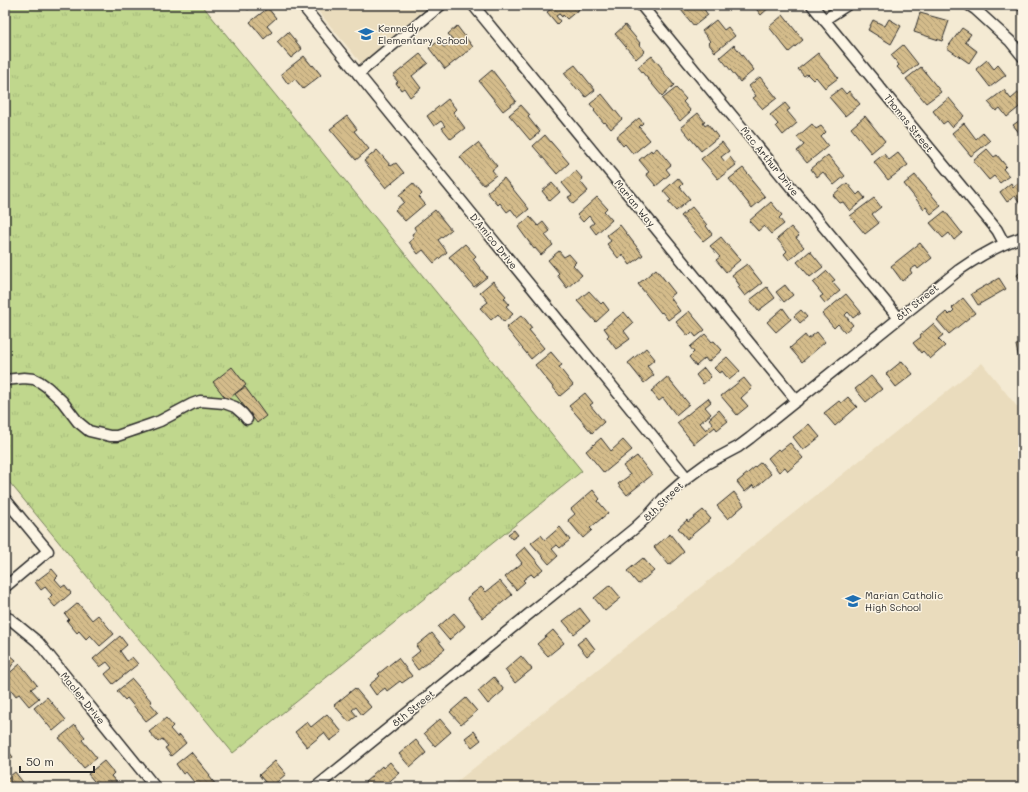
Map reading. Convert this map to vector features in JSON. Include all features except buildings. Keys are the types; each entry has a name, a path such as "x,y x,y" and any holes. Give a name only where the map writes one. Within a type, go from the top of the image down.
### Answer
{"street":[{"name":"D'Amico Drive","path":"302,5 687,478"},
{"path":"358,74 441,5"},
{"name":"Marian Way","path":"473,5 797,400"},
{"name":"Mac Arthur Drive","path":"642,5 898,318"},
{"name":"Thomas Street","path":"812,5 997,230 1004,243"},
{"path":"824,20 847,5"},
{"path":"969,5 1010,41 1023,57"},
{"name":"8th Street","path":"316,787 635,528 664,498 687,478 706,464 738,447 959,270 1004,243 1023,237"},
{"path":"5,380 24,378 34,379 40,382 62,401 78,422 89,431 110,436 117,436 149,426 200,401 224,403 235,407 247,419"},
{"path":"5,499 48,551 5,587"},
{"name":"Macler Drive","path":"5,617 10,619 38,642 155,787"}],"shaded area":[{"name":"Kennedy Elementary School","path":"313,5 430,5 361,63"},
{"name":"Marian Catholic High School","path":"982,363 1023,414 1023,787 450,787"}],"green space":[{"path":"5,5 202,5 582,471 233,753 5,477"}],"place":[{"name":"Kennedy Elementary School","path":"366,34"},
{"name":"Marian Catholic High School","path":"853,601"}]}
